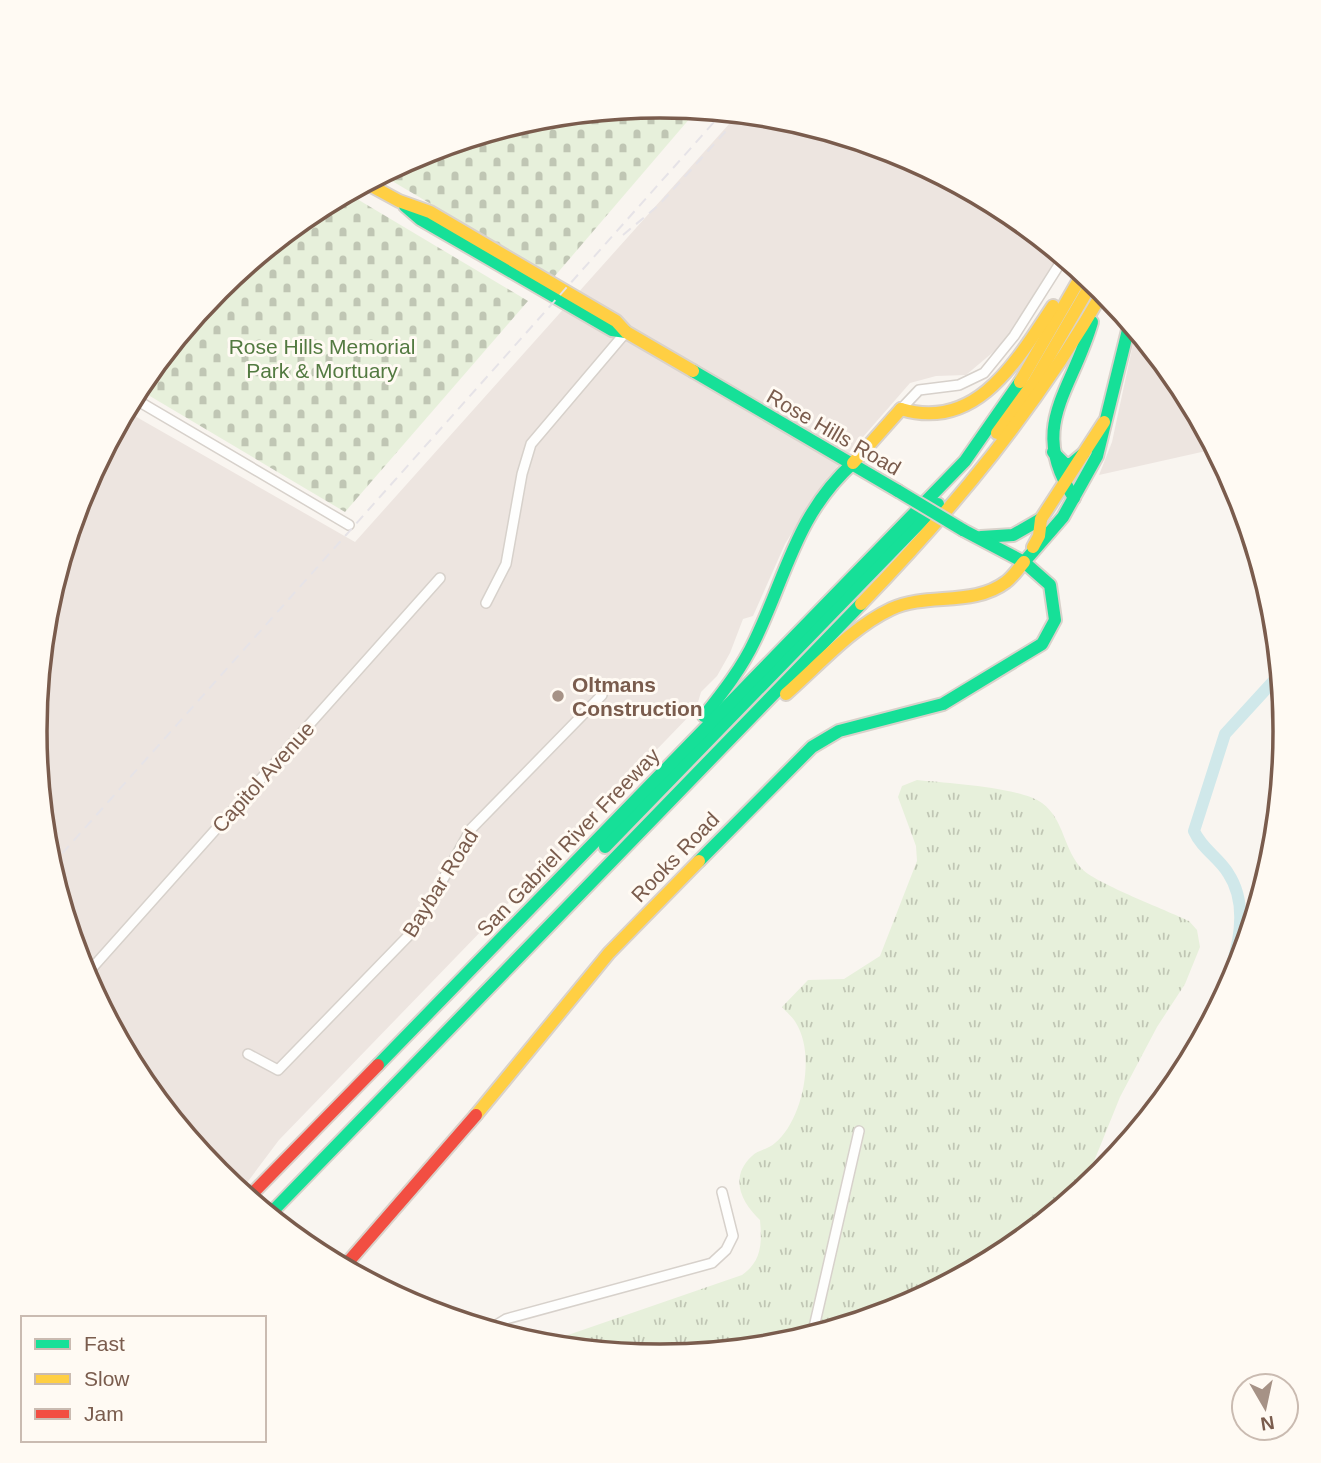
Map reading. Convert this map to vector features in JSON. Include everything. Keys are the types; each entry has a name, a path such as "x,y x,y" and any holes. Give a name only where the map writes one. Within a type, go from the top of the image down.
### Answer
{"main road":[{"name":"Rose Hills Road","path":"376,188 442,218 616,321 626,332 963,530 1024,562"},
{"path":"636,799 745,662 801,523 837,475 853,463 901,409 931,415 944,414 982,393 1007,370 1072,277"},
{"name":"San Gabriel River Freeway","path":"254,1191 965,461 1028,370 1078,282"},
{"path":"260,1197 919,525 966,471 1034,382 1089,293"},
{"path":"1055,372 1056,356 1089,294"},
{"path":"275,1209 799,668 979,478 1055,372 1098,302"},
{"path":"1074,498 1064,486 1054,464 1055,414 1066,383 1088,340 1094,309"},
{"path":"712,757 863,628 892,609 915,601 975,594 1004,583 1045,539 1097,459 1106,435 1104,422 1127,333"},
{"path":"976,536 1010,538 1024,533 1041,519 1064,486 1092,436 1104,422"},
{"path":"1053,452 1065,464 1071,464 1083,454"},
{"path":"1024,562 1040,536 1041,519"},
{"name":"Rooks Road","path":"349,1260 371,1232 433,1167 609,953 790,766 839,731 943,704 1042,643 1055,620 1055,603 1050,585 1024,562"},
{"path":"268,1202 780,675 799,668"}],"street":[{"path":"901,409 919,390 959,385 984,373 1014,336 1059,265"},
{"path":"486,603 506,564 522,474 531,444 626,332"},
{"path":"143,404 349,525"},
{"name":"Capitol Avenue","path":"94,966 440,578"},
{"name":"Baybar Road","path":"248,1054 278,1070 416,928 471,829 602,695"},
{"path":"815,1325 859,1131"},
{"path":"499,1323 506,1318 712,1263 726,1250 733,1236 722,1192"}],"shaded area":[{"path":"731,122 819,139 895,165 967,200 1054,261 1004,343 966,375 936,376 910,383 823,483 785,544 753,616 743,619 730,653 717,676 701,692 696,709 279,1140 246,1184 199,1136 151,1072 110,1003 80,929 68,890 52,812 47,732 52,651 68,573 80,534 110,460 135,416 355,542"},
{"path":"1134,341 1170,391 1206,451 1099,475 1112,442"}],"green space":[{"path":"689,119 554,277 391,180 463,151 541,130 620,120"},
{"name":"Rose Hills Memorial Park & Mortuary","path":"356,199 528,301 345,512 148,395 199,327 256,270 287,245"},
{"path":"917,780 963,784 1001,789 1032,798 1050,810 1071,853 1083,870 1117,889 1189,921 1197,930 1200,947 1185,984 1157,1027 1120,1097 1092,1167 1034,1218 967,1263 932,1282 858,1312 819,1324 741,1340 660,1345 563,1337 742,1275 754,1264 760,1244 760,1220 743,1197 739,1181 741,1172 752,1156 773,1145 785,1133 799,1103 806,1069 802,1036 795,1021 782,1007 808,980 844,979 880,956 917,861 916,846 898,797 902,786"}],"waterway":[{"path":"1238,938 1240,924 1238,897 1228,873 1201,843 1194,831 1225,734 1271,683"}],"railway":[{"path":"60,856 715,121"},
{"path":"623,235 659,205 726,131"}],"traffic: fast":[{"path":"405,206 420,219 612,330 626,332"},
{"path":"1074,498 1060,473 1054,450 1054,429 1065,389 1092,322"},
{"path":"1024,562 1063,517 1097,456 1127,333"},
{"path":"693,371 898,491"},
{"path":"378,1065 965,461 1020,382"},
{"path":"1053,452 1065,464 1071,464 1083,454"},
{"path":"704,716 732,680 750,650 805,524 818,503 853,463"},
{"path":"898,491 963,530"},
{"path":"605,847 938,504"},
{"path":"981,537 1013,535 1041,519"},
{"path":"699,861 812,747 839,731 943,704 1042,644 1055,620 1050,585 1024,562 963,530"},
{"path":"275,1209 861,604"}],"traffic: slow":[{"path":"376,188 399,201 430,212 616,321 626,332 693,371"},
{"path":"1020,382 1078,282"},
{"path":"997,433 1034,382 1087,291"},
{"path":"861,604 962,493 993,454 1051,375 1097,301"},
{"path":"901,409 928,413 952,410 973,401 1009,368 1053,306"},
{"path":"853,463 901,409"},
{"path":"1033,547 1039,536 1041,519 1104,422"},
{"path":"786,694 836,648 876,617 905,604 965,597 993,590 1009,580 1024,562"},
{"path":"476,1115 609,953 699,861"}],"traffic: jam":[{"path":"254,1191 378,1065"},
{"path":"350,1260 476,1115"}],"place":[{"name":"Oltmans Construction","path":"558,696"}]}
